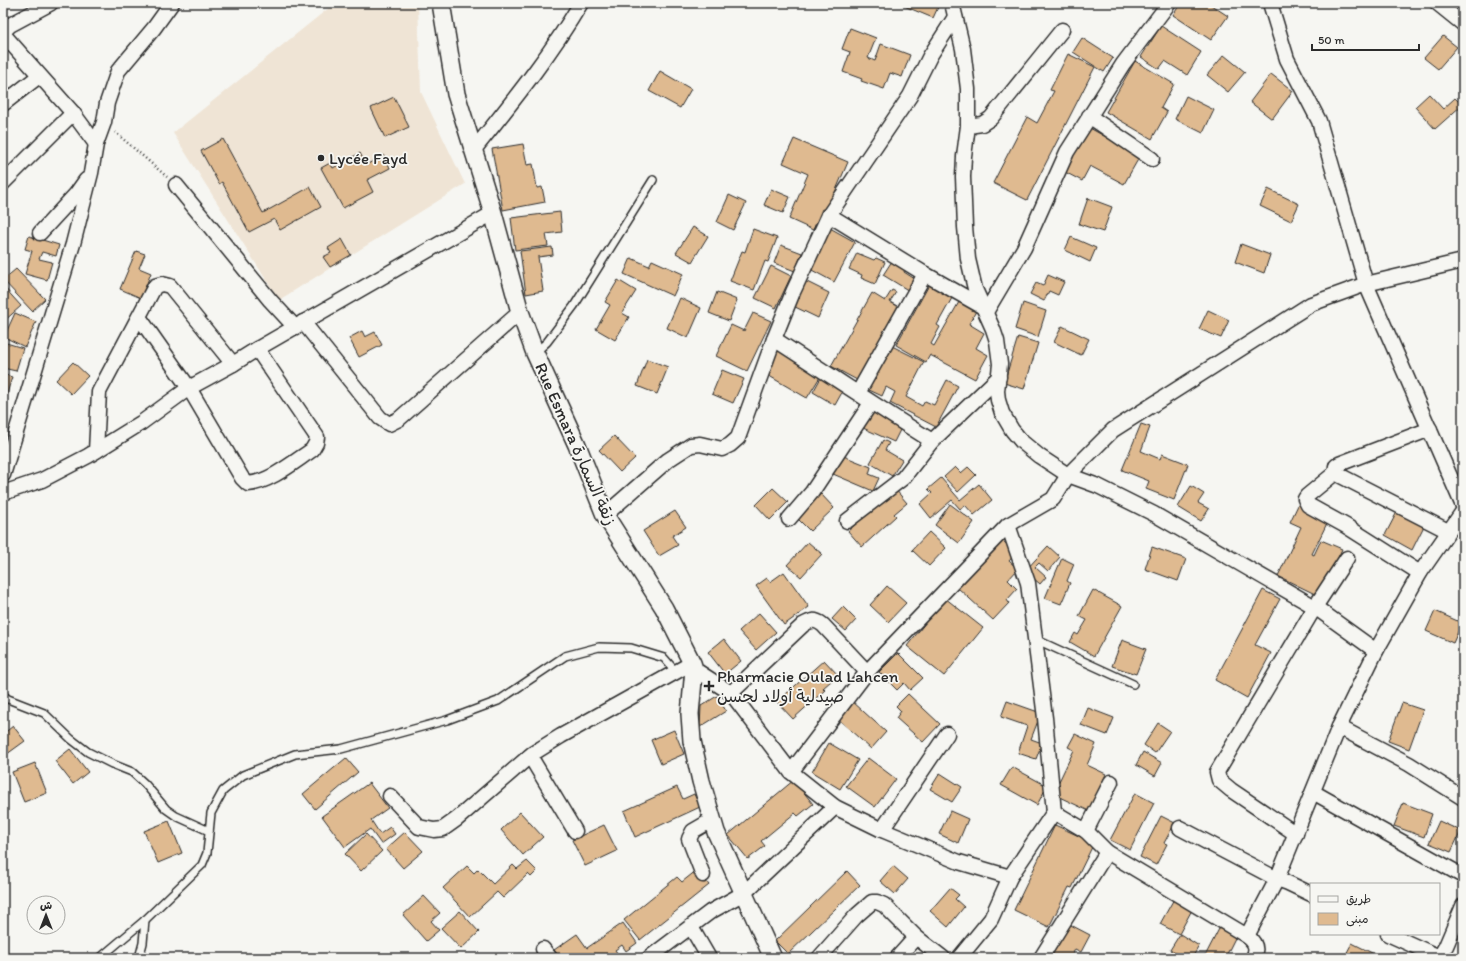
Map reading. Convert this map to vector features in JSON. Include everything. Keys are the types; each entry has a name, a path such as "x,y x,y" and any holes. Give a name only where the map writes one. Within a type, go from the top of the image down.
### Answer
{"street":[{"path":"51,3 5,27 40,76 96,144"},
{"path":"3,475 73,244 91,173 96,144 104,122 107,103 118,71 154,28 172,3"},
{"name":"Rue Esmara زنقة السمارة","path":"441,3 456,94 493,213 520,312 535,353 577,445 605,515 664,608 693,666"},
{"path":"473,151 530,80 561,37 581,3"},
{"path":"985,310 1024,248 1067,152 1123,64 1169,3"},
{"path":"1270,3 1287,59 1319,121 1366,284 1463,506"},
{"path":"1437,3 1463,24"},
{"path":"954,7 966,62 968,89 968,126 963,170 965,227 971,277 997,341 1000,364 998,400 1002,413 1012,430 1022,442 1039,456 1068,475 1098,486 1154,514 1315,606 1376,650"},
{"path":"605,515 668,460 691,445 700,444 722,449 730,445 738,438 774,339 793,292 829,214 910,96 954,7"},
{"path":"968,126 982,124 991,118 1062,30"},
{"path":"3,104 40,76"},
{"path":"3,183 72,114"},
{"path":"1089,116 1152,159"},
{"path":"40,234 76,194 91,173"},
{"path":"176,185 270,300 299,324 380,418 389,424 398,419 520,312"},
{"path":"3,493 42,480 96,451 141,423 189,388 493,213"},
{"path":"829,214 985,310"},
{"path":"791,772 867,672 1008,525 1053,499 1068,475 1113,430 1311,304 1366,284 1463,261"},
{"path":"858,392 926,274"},
{"path":"96,451 99,392 155,286 162,284 170,286 233,364"},
{"path":"139,317 189,388 242,478 248,484 265,480 312,450 318,437 257,349"},
{"path":"774,339 932,441"},
{"path":"847,521 902,478 932,441 999,377"},
{"path":"789,519 812,492 871,403"},
{"path":"1420,573 1306,502 1305,499 1335,473 1336,466 1339,464 1430,429"},
{"path":"1335,473 1448,531"},
{"path":"1247,936 1276,879 1296,834 1339,727 1376,650 1420,573 1463,511"},
{"path":"959,958 991,919 1010,877 1054,812 1045,718 1028,583 1008,525"},
{"path":"1296,834 1231,790 1219,780 1217,772 1315,606 1347,558"},
{"path":"731,693 803,626 813,620 817,620 823,625 867,672"},
{"path":"390,796 419,827 434,830 443,828 457,819 530,756 561,736 677,673 693,666"},
{"path":"693,666 731,693 791,772 836,808 882,830 959,862 1010,877"},
{"path":"693,666 690,714 692,741 701,781 712,820 773,958"},
{"path":"1339,727 1410,764 1463,798"},
{"path":"882,830 947,734"},
{"path":"530,756 575,831"},
{"path":"1086,831 1111,782"},
{"path":"1313,792 1463,876"},
{"path":"649,958 710,912 744,893 836,808"},
{"path":"1054,812 1086,831 1107,852 1254,940 1256,949 1253,958"},
{"path":"703,875 689,839 693,831 712,820"},
{"path":"1180,828 1276,879 1310,894"},
{"path":"1040,958 1107,852"},
{"path":"819,958 856,916 872,902 877,902 884,905 916,937 943,958"},
{"path":"1390,935 1435,956 1443,957 1446,946 1463,906"},
{"path":"691,926 709,958"},
{"path":"897,958 916,937"}],"lane":[{"path":"535,353 547,342 574,306 653,180"},
{"path":"1035,639 1133,684"},
{"path":"100,958 145,920 202,866 207,853 211,813 223,791 243,775 295,754 341,749 455,717 498,701 565,656 599,648 631,648 664,658 677,673"},
{"path":"3,695 8,699 44,713 71,739 88,752 132,772 145,784 166,809 176,816 209,831"},
{"path":"139,958 145,920"}],"path":[{"path":"104,122 176,185"}],"shaded area":[{"name":"Lycée Fayd","path":"335,3 418,3 421,92 465,184 279,300 173,133"}],"building":[{"path":"897,3 935,3 939,5 933,18"},
{"path":"1181,3 1208,3 1228,16 1211,40 1173,15"},
{"path":"1161,26 1201,52 1187,75 1165,61 1159,69 1141,57"},
{"path":"850,28 876,38 868,58 875,61 881,44 910,55 902,77 890,73 884,89 861,81 862,79 843,72 850,52 842,49"},
{"path":"1443,36 1457,47 1438,69 1424,58"},
{"path":"1082,38 1113,58 1104,72 1073,52"},
{"path":"1068,54 1095,67 1027,200 993,183 1027,117 1037,123 1054,91 1050,90"},
{"path":"1224,55 1245,72 1228,92 1207,75"},
{"path":"1135,61 1174,84 1161,108 1167,112 1152,139 1106,112"},
{"path":"660,71 691,89 680,108 649,91"},
{"path":"1271,74 1293,91 1272,119 1250,102"},
{"path":"1429,94 1443,109 1455,98 1462,105 1435,129 1415,107"},
{"path":"1186,96 1214,110 1203,133 1175,119"},
{"path":"394,97 409,127 385,138 371,108"},
{"path":"1088,127 1140,156 1124,184 1090,166 1082,181 1063,171"},
{"path":"223,139 263,213 310,187 321,207 280,230 274,219 249,232 222,182 219,184 201,151"},
{"path":"794,139 848,162 827,211 822,209 813,230 789,219 808,174 783,163"},
{"path":"523,144 527,165 533,164 537,188 542,187 545,202 503,210 492,149"},
{"path":"360,153 366,165 384,155 390,168 367,180 373,192 343,208 321,168 330,163 333,168"},
{"path":"771,189 790,197 783,213 764,205"},
{"path":"1268,189 1299,204 1291,221 1260,206"},
{"path":"729,195 746,203 733,230 717,222"},
{"path":"1088,198 1112,207 1103,232 1079,224"},
{"path":"560,212 562,232 546,234 548,246 515,250 511,218"},
{"path":"693,227 708,236 692,262 676,253"},
{"path":"830,228 855,242 834,282 808,268"},
{"path":"753,229 777,238 768,262 765,261 754,290 730,281 742,251 745,252"},
{"path":"29,236 59,245 56,256 42,252 39,259 52,262 47,280 25,274 32,251 25,249"},
{"path":"1071,237 1096,248 1090,262 1065,250"},
{"path":"342,239 351,255 330,267 323,257 331,253 328,248"},
{"path":"1241,244 1270,255 1264,273 1235,262"},
{"path":"781,245 802,253 795,271 774,263"},
{"path":"552,247 553,255 538,257 543,291 526,294 520,251"},
{"path":"136,251 145,254 139,268 151,273 141,298 120,289"},
{"path":"857,253 874,260 876,258 885,262 875,284 861,278 862,275 849,269"},
{"path":"631,258 649,266 652,260 683,274 673,296 624,274"},
{"path":"892,261 905,269 904,272 918,281 911,292 883,275"},
{"path":"771,266 791,276 776,308 755,298"},
{"path":"16,269 45,299 32,311 3,280"},
{"path":"1048,275 1064,282 1058,295 1049,291 1044,301 1030,294 1036,283 1043,286"},
{"path":"618,280 636,291 622,313 629,317 615,340 596,329 610,305 605,302"},
{"path":"803,280 829,293 818,318 791,305"},
{"path":"929,285 952,298 937,325 940,327 931,344 934,346 959,302 976,311 969,324 984,333 976,348 988,355 975,379 930,355 926,362 896,345"},
{"path":"3,286 21,306 3,322"},
{"path":"892,290 896,292 890,302 899,307 857,380 831,366 872,293 885,301"},
{"path":"717,292 737,300 729,321 709,313"},
{"path":"680,298 701,308 688,338 667,328"},
{"path":"1023,303 1046,311 1038,337 1015,329"},
{"path":"1208,310 1229,320 1221,338 1199,329"},
{"path":"15,313 36,322 25,347 4,337"},
{"path":"753,313 771,321 747,371 716,356 731,325 744,331"},
{"path":"1062,326 1089,339 1081,355 1054,342"},
{"path":"362,331 365,337 375,332 382,345 359,357 349,338"},
{"path":"1018,337 1038,343 1024,389 1004,383"},
{"path":"3,342 23,348 16,371 3,368"},
{"path":"890,345 924,362 906,397 922,406 925,401 934,405 947,380 958,386 936,427 890,403 895,392 886,387 882,396 867,389"},
{"path":"780,347 823,372 807,398 764,373"},
{"path":"647,359 668,367 657,394 637,386"},
{"path":"73,362 88,376 71,394 56,380"},
{"path":"722,370 744,379 733,403 712,394"},
{"path":"3,374 12,377 6,397 3,396"},
{"path":"823,374 845,387 835,405 813,392"},
{"path":"872,409 903,424 894,442 863,428"},
{"path":"1141,424 1150,427 1141,451 1160,459 1162,454 1188,464 1174,500 1146,489 1149,481 1122,470"},
{"path":"614,436 635,458 620,472 599,450"},
{"path":"883,440 889,443 885,450 902,460 892,476 870,463"},
{"path":"841,455 871,467 869,474 879,478 873,491 833,474"},
{"path":"955,467 961,473 968,467 976,475 958,492 944,477"},
{"path":"941,478 960,500 979,484 992,500 974,515 965,505 960,509 952,500 931,518 920,504 932,493 928,489"},
{"path":"1191,486 1204,494 1198,503 1209,509 1201,521 1178,507"},
{"path":"773,488 788,502 770,520 756,505"},
{"path":"895,489 907,503 894,514 896,516 862,547 848,531"},
{"path":"821,494 834,508 810,531 796,517"},
{"path":"1299,503 1330,517 1312,554 1314,555 1321,540 1342,549 1330,575 1327,574 1317,595 1278,576 1301,527 1290,522"},
{"path":"950,504 974,522 959,543 935,525"},
{"path":"675,511 686,527 672,536 678,545 659,556 643,531"},
{"path":"1397,512 1424,526 1412,550 1385,535"},
{"path":"929,532 946,548 929,566 912,550"},
{"path":"1002,540 1016,553 1009,561 1018,569 1008,580 1017,589 1007,600 1009,603 993,620 958,588"},
{"path":"808,542 822,554 801,577 787,565"},
{"path":"1048,546 1060,557 1048,571 1039,563 1035,567 1046,577 1040,584 1025,571"},
{"path":"1152,547 1186,559 1178,581 1145,569"},
{"path":"1062,558 1074,564 1067,581 1070,583 1061,604 1045,598"},
{"path":"784,572 809,607 784,625 756,586 767,578 770,582"},
{"path":"887,586 906,603 888,622 870,605"},
{"path":"1093,590 1122,606 1094,656 1070,642 1075,633 1078,635 1087,620 1079,616"},
{"path":"1263,590 1280,599 1255,645 1271,653 1247,698 1215,680"},
{"path":"945,598 983,628 944,676 907,646"},
{"path":"843,607 856,620 846,631 832,619"},
{"path":"1435,611 1462,623 1453,643 1426,631"},
{"path":"759,613 776,632 756,650 739,631"},
{"path":"724,639 741,661 725,674 708,652"},
{"path":"1122,640 1146,649 1136,674 1112,666"},
{"path":"898,653 923,678 910,690 904,683 897,690 879,672"},
{"path":"824,660 838,675 823,688 825,690 793,719 777,702"},
{"path":"908,694 940,724 923,742 896,718 901,711 896,706"},
{"path":"717,696 726,711 700,727 701,706"},
{"path":"852,701 886,732 871,749 837,718"},
{"path":"1007,701 1041,713 1031,739 1042,743 1036,759 1018,753 1027,726 1001,717"},
{"path":"1402,703 1423,710 1409,749 1388,741"},
{"path":"1088,708 1114,718 1107,735 1081,725"},
{"path":"1158,723 1170,731 1155,753 1144,745"},
{"path":"13,726 25,741 3,757 3,734"},
{"path":"674,730 684,754 661,764 651,740"},
{"path":"1075,734 1096,744 1087,765 1106,774 1089,811 1053,794 1074,750 1068,747"},
{"path":"829,743 858,760 840,789 812,772"},
{"path":"70,749 88,772 73,784 55,761"},
{"path":"1143,752 1162,763 1155,776 1136,765"},
{"path":"346,758 358,772 315,809 303,794"},
{"path":"868,758 896,779 875,807 846,786"},
{"path":"35,763 47,793 24,802 12,772"},
{"path":"1012,767 1047,786 1037,805 1001,785"},
{"path":"940,773 962,787 952,802 930,789"},
{"path":"794,780 813,804 798,816 795,813 761,841 765,846 748,859 728,835"},
{"path":"369,783 388,808 371,820 380,834 390,827 395,834 381,844 370,829 345,847 322,816"},
{"path":"677,787 683,799 694,794 700,807 635,837 624,811"},
{"path":"1135,793 1154,803 1130,850 1110,840"},
{"path":"1403,803 1432,814 1424,837 1394,826"},
{"path":"950,811 968,819 958,843 939,834"},
{"path":"520,812 543,837 523,855 501,830"},
{"path":"1161,816 1175,823 1164,843 1167,844 1156,865 1140,857"},
{"path":"169,821 182,853 158,863 144,831"},
{"path":"1439,821 1461,831 1451,852 1429,843"},
{"path":"604,825 617,851 585,866 572,840"},
{"path":"1055,825 1094,843 1072,888 1069,887 1049,927 1014,910"},
{"path":"405,832 423,851 403,868 386,849"},
{"path":"366,834 382,851 361,871 345,854"},
{"path":"527,861 537,871 531,877 528,874 503,898 497,892 470,917 443,888 467,866 474,873 478,869 493,884 513,865 517,869"},
{"path":"893,866 908,879 895,894 880,881"},
{"path":"697,870 709,885 640,940 624,920 677,877 682,882"},
{"path":"847,871 860,885 788,954 775,941"},
{"path":"950,888 959,895 955,899 964,907 948,927 930,911"},
{"path":"424,896 440,913 431,921 439,930 426,941 403,915"},
{"path":"1175,897 1193,908 1179,934 1160,924"},
{"path":"460,911 479,932 461,949 441,928"},
{"path":"623,923 637,943 626,951 622,945 615,950 621,958 560,958 554,950 577,934 587,948"},
{"path":"1067,923 1090,935 1081,952 1075,949 1071,958 1048,958"},
{"path":"1221,925 1237,934 1225,958 1204,958"},
{"path":"1180,934 1199,946 1192,958 1184,958 1170,950"},
{"path":"1352,943 1382,958 1344,958"}],"place":[{"name":"Lycée Fayd","path":"321,158"},
{"name":"Pharmacie Oulad Lahcen صيدلية أولاد لحسن","path":"709,686"}]}
